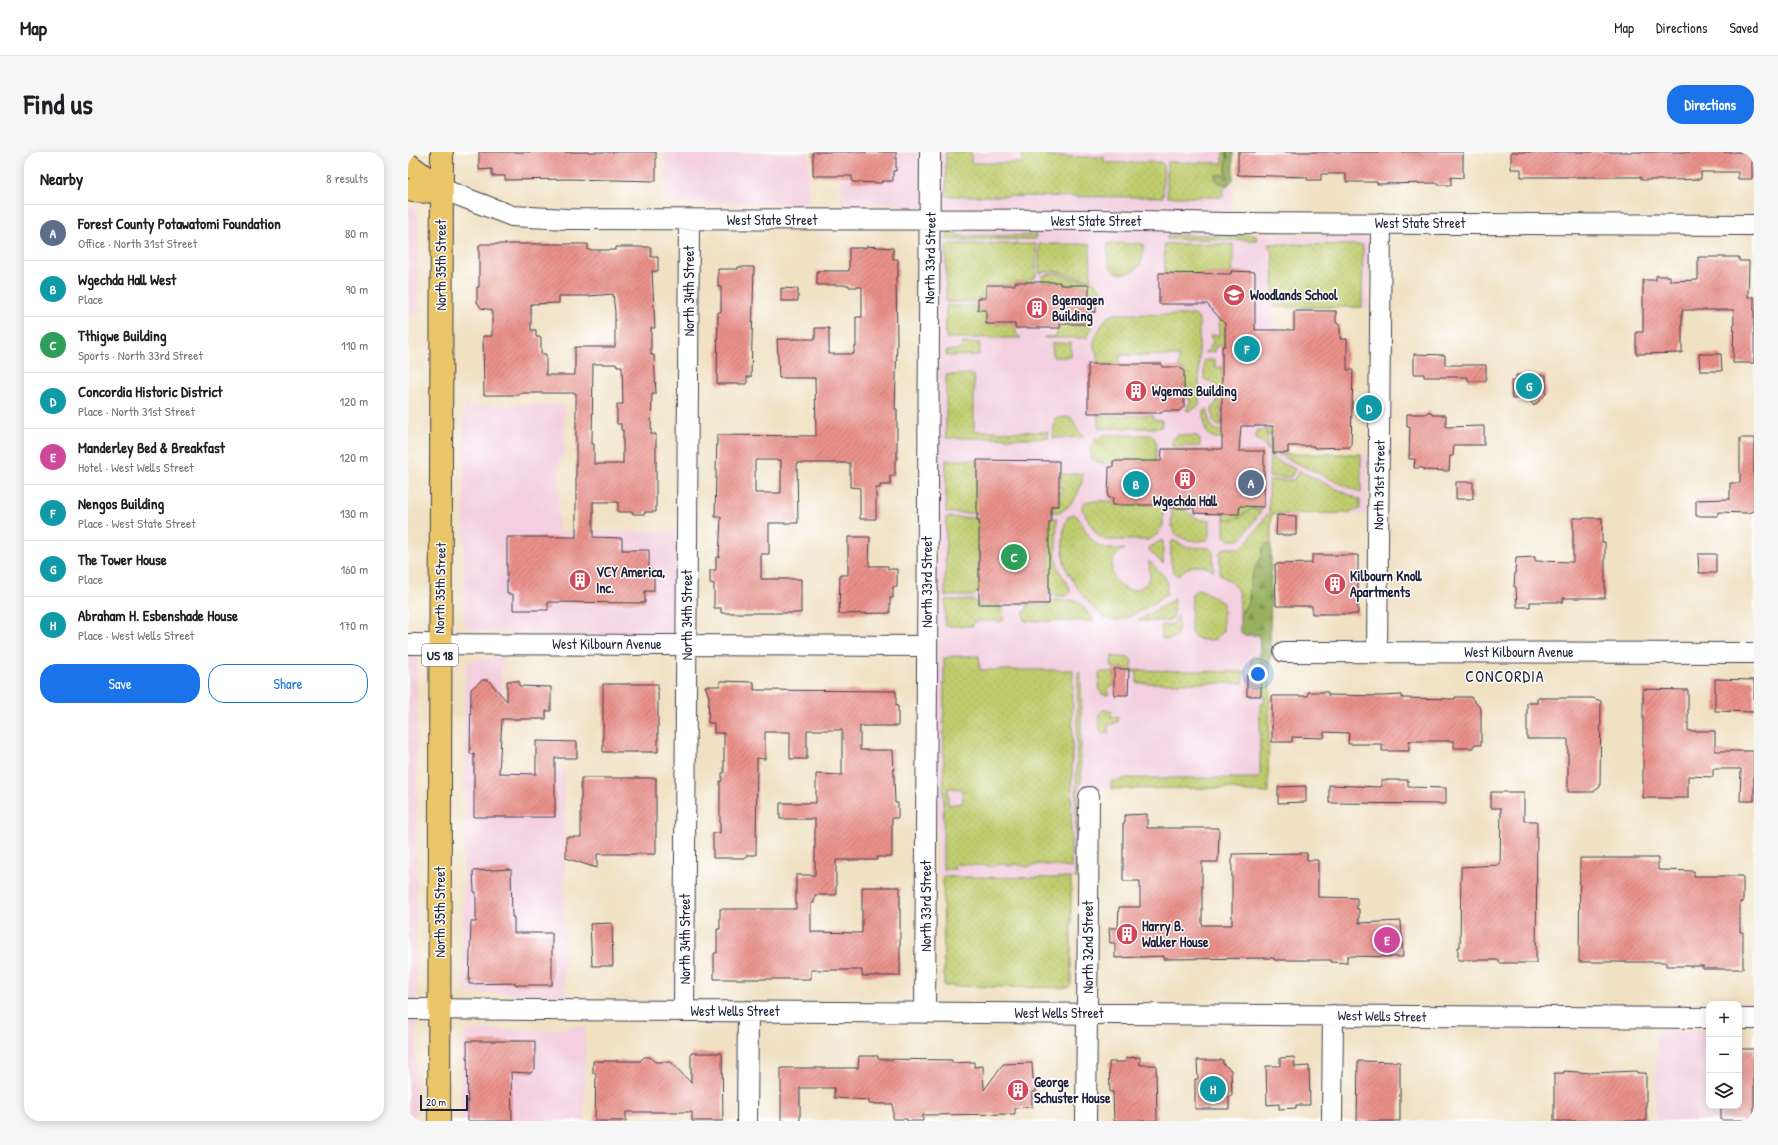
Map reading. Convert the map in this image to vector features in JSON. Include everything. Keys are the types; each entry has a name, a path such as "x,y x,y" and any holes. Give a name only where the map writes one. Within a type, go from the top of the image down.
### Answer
{"main road":[{"name":"North 35th Street","path":"438,1121 440,1009 442,152"},
{"name":"West State Street","path":"408,164 442,189"},
{"name":"West State Street","path":"408,190 432,191 442,189"}],"street":[{"name":"North 33rd Street","path":"925,1012 931,221 930,152"},
{"name":"West State Street","path":"442,189 500,212 522,217 567,219 1754,225"},
{"name":"North 34th Street","path":"684,1011 689,220"},
{"name":"North 31st Street","path":"1377,651 1381,223"},
{"name":"West Kilbourn Avenue","path":"408,644 927,646"},
{"name":"West Kilbourn Avenue","path":"1284,652 1754,653"},
{"name":"North 32nd Street","path":"1086,1121 1089,797"},
{"name":"West Wells Street","path":"408,1009 1706,1018"},
{"path":"747,1121 748,1011"},
{"path":"1332,1121 1333,1016"},
{"path":"1742,1018 1754,1019"}],"shaded area":[{"path":"666,152 809,152 809,204 665,203"},
{"path":"841,152 1233,152 1233,235 1360,236 1367,239 1369,246 1369,307 1273,307 1272,454 1368,454 1367,515 1271,514 1268,793 1247,792 1229,788 1079,789 1078,878 937,876 938,209 904,209 898,204 841,204"},
{"path":"408,205 416,210 418,217 418,315 408,314"},
{"path":"464,405 564,405 564,455 559,460 558,532 676,531 675,626 671,633 662,635 508,634 475,630 466,626 464,621"},
{"path":"408,644 417,644 416,1121 408,1121"},
{"path":"502,656 502,770 565,770 564,995 470,993 465,991 463,986 465,667 469,662"},
{"path":"585,1026 585,1121 461,1121 461,1042 462,1038 467,1032 472,1030 553,1030"},
{"path":"1660,1031 1706,1031 1706,1109 1742,1109 1742,1103 1754,1090 1754,1121 1655,1121 1656,1038"}],"green space":[{"path":"946,152 971,152 971,163 1023,163 1023,152 1048,152 1048,157 1104,157 1104,163 1161,162 1163,164 1163,197 946,196"},
{"path":"1223,152 1227,152 1226,173 1225,175 1216,175 1226,184 1230,183 1223,190 1223,197 1167,197 1167,162 1223,163"},
{"path":"1227,152 1233,152 1233,180 1223,184 1215,178 1216,175 1226,174"},
{"path":"949,231 954,231 958,236 1036,235 1036,239 946,240"},
{"path":"1167,235 1255,235 1258,240 1167,239"},
{"path":"1108,243 1143,244 1143,256 1141,263 1134,270 1124,274 1114,271 1108,261"},
{"path":"948,244 1036,244 1036,277 1033,277 1032,282 1015,282 1015,285 986,285 986,298 978,298 978,302 946,302 946,246"},
{"path":"1039,244 1090,244 1091,278 1079,278 1055,271 1039,273"},
{"path":"1164,244 1233,244 1233,267 1231,267 1231,274 1165,273"},
{"path":"1268,244 1363,245 1362,307 1274,307 1273,255"},
{"path":"1055,273 1074,279 1092,280 1102,291 1100,300 1089,299 1088,285 1060,285 1060,282 1042,282 1042,276"},
{"path":"946,306 978,306 978,310 986,310 986,324 1015,324 1016,333 1021,338 946,338"},
{"path":"1114,314 1194,315 1199,319 1199,406 1189,411 1186,410 1191,400 1186,398 1184,371 1179,367 1179,356 1120,355 1120,364 1100,364 1097,362 1097,353 1094,345 1096,335 1107,317"},
{"path":"1219,319 1225,319 1225,346 1215,346 1215,352 1204,353 1209,350 1213,342 1210,335 1219,335"},
{"path":"1060,324 1089,324 1092,327 1087,338 1044,338 1056,336 1058,328 1060,328"},
{"path":"963,343 980,343 979,355 946,356 946,351 962,349"},
{"path":"1052,343 1071,343 1071,357 1053,357"},
{"path":"1204,360 1215,360 1215,367 1222,367 1222,406 1220,406 1220,409 1222,409 1222,413 1220,414 1222,426 1218,426 1213,421 1212,409 1218,399 1219,391 1214,384 1204,379"},
{"path":"971,374 974,376 974,431 1048,432 1048,438 946,438 946,375"},
{"path":"1206,409 1208,410 1210,423 1214,429 1234,431 1233,439 1212,437 1209,435 1206,431 1204,420 1204,411"},
{"path":"1099,413 1101,416 1153,415 1153,420 1162,420 1162,426 1159,428 1099,428 1097,415 1099,415"},
{"path":"1071,417 1083,437 1053,438 1055,418"},
{"path":"1257,430 1272,430 1272,458 1295,469 1291,477 1269,477 1271,439 1267,432 1268,451 1265,445 1256,439"},
{"path":"1104,435 1152,435 1156,441 1156,461 1113,461 1113,464 1097,462 1090,453 1090,448 1095,440"},
{"path":"1177,435 1197,436 1200,440 1200,446 1173,447 1172,441"},
{"path":"1277,454 1361,454 1361,493"},
{"path":"946,460 977,460 977,505 979,506 977,513 946,513"},
{"path":"1299,471 1360,500 1360,509 1349,513 1271,514 1271,546 1269,544 1263,547 1261,559 1256,565 1250,583 1249,601 1240,615 1238,590 1232,583 1220,575 1220,552 1224,548 1239,548 1244,546 1269,512 1269,480 1294,480"},
{"path":"1059,474 1083,474 1077,494 1069,506 1058,512 1051,512 1052,506 1059,506 1059,492 1062,492 1062,488 1059,487 1061,478 1059,478"},
{"path":"1088,501 1113,501 1113,505 1163,505 1163,525 1158,534 1148,540 1106,540 1098,536 1082,509 1083,504"},
{"path":"1240,506 1264,507 1261,511 1253,509 1247,511 1234,520 1224,519 1224,513 1239,514"},
{"path":"1181,508 1198,519 1210,519 1210,536 1207,540 1188,540 1175,533 1171,520 1172,510"},
{"path":"1251,509 1261,511 1240,540 1228,540 1224,536 1224,519 1226,520 1240,517"},
{"path":"1073,514 1077,516 1090,538 1099,546 1105,548 1125,549 1116,556 1112,565 1113,574 1117,582 1124,588 1132,590 1141,587 1150,578 1149,561 1164,576 1168,583 1166,594 1147,607 1125,618 1111,620 1098,612 1077,588 1065,565 1063,548 1065,526 1068,517"},
{"path":"946,517 977,518 977,521 979,521 979,592 974,594 974,596 945,596"},
{"path":"1054,518 1057,519 1056,549 1058,567 1070,589 1070,592 1066,596 1054,596 1049,592 1049,522"},
{"path":"1162,540 1163,564 1149,550 1149,548"},
{"path":"1173,540 1186,547 1210,548 1213,552 1213,571 1204,566 1195,566 1186,569 1178,576 1171,566 1171,542"},
{"path":"1266,544 1271,546 1270,674 1263,667 1261,662 1259,635 1243,635 1240,630 1240,615 1249,601 1250,583 1256,565 1261,559 1263,547"},
{"path":"1197,589 1202,590 1223,603 1223,631 1216,639 1202,640 1193,635 1191,632 1192,594"},
{"path":"1174,599 1173,618 1167,621 1138,621"},
{"path":"945,600 974,600 977,604 980,604 980,606 989,606 989,604 993,602 993,604 999,604 1000,602 1000,610 1003,611 1003,621 973,621 973,626 945,626"},
{"path":"1054,600 1078,601 1094,621 1024,621 1024,611 1027,611 1027,602 1028,605 1035,605 1036,602 1039,606 1048,606 1048,604 1051,604"},
{"path":"1178,616 1177,634 1172,638 1162,639 1161,626 1173,624"},
{"path":"954,656 979,656 980,670 1073,670 1071,868 1040,864 1028,867 1016,864 1009,866 1004,864 989,866 955,864 954,866 956,869 943,869 944,658","holes":["948,788 962,789 963,803 948,805"]},
{"path":"1112,656 1130,658 1132,660 1132,670 1246,672 1243,676 1243,683 1137,683 1137,672 1129,672 1129,669 1113,668 1111,665"},
{"path":"1252,657 1260,657 1267,674 1270,674 1268,793 1247,792 1229,788 1111,789 1111,781 1123,781 1123,778 1260,778 1260,704 1264,704 1264,696 1261,696 1261,675 1251,675"},
{"path":"1078,672 1081,673 1081,780 1078,789 1078,878 1075,878"},
{"path":"1114,672 1114,685 1108,688 1110,695 1102,694 1099,689 1099,673"},
{"path":"1103,710 1112,710 1111,717 1118,716 1118,722 1108,725 1108,734 1101,733 1099,727 1099,714"},
{"path":"943,876 1071,878 1071,985 1068,988 944,986"}],"building":[{"path":"479,152 656,152 656,181 569,179 505,180 505,176 492,176 492,169 479,170"},
{"path":"813,152 896,152 896,171 893,171 893,181 882,181 882,183 852,182 852,176 813,176"},
{"path":"1238,152 1463,152 1463,178 1451,177 1451,185 1438,185 1438,183 1377,184 1377,182 1346,182 1346,174 1321,174 1321,180 1307,180 1307,177 1238,175"},
{"path":"1511,152 1752,152 1752,179 1738,179 1738,172 1701,172 1701,179 1672,180 1641,180 1641,177 1521,177 1521,169 1511,169"},
{"path":"481,244 588,244 588,250 616,250 616,247 651,247 651,257 658,257 658,271 652,271 655,328 651,328 651,355 654,355 656,394 652,394 651,434 656,434 656,512 633,514 633,512 618,512 618,502 593,502 593,537 622,538 622,550 649,550 649,570 654,570 654,591 645,591 645,603 548,602 548,610 513,610 513,594 507,594 507,537 576,537 576,393 519,393 519,395 484,395 483,336 492,336 492,310 481,308 477,302 477,287 479,287 479,246","holes":["613,294 615,312 615,347 575,347 575,375 546,375 546,354 541,354 541,337 536,337 536,330 531,330 531,304 559,303 559,296","593,364 617,364 617,366 622,366 623,404 617,404 617,424 621,424 621,430 623,430 623,464 594,464 594,444 592,444"]},
{"path":"866,246 893,248 893,259 898,259 898,277 896,277 897,341 895,409 897,409 897,460 895,460 895,476 890,476 890,485 880,485 880,488 876,488 876,519 860,519 860,488 850,487 850,463 797,463 798,523 769,523 769,554 761,554 761,579 801,579 801,613 721,613 721,608 714,608 714,584 710,583 710,570 716,570 716,557 719,557 721,517 715,517 717,435 816,436 815,378 779,378 777,339 815,339 815,328 829,328 829,354 854,354 854,347 856,347 856,317 862,317 862,287 849,287 849,285 817,285 817,271 849,271 849,248 866,248","holes":["755,460 781,460 781,493 755,493"]},
{"path":"1698,257 1739,257 1739,261 1749,261 1748,297 1754,297 1754,363 1733,363 1734,310 1682,310 1682,353 1636,354 1636,332 1643,332 1643,280 1656,280 1656,276 1670,276 1670,281 1698,280"},
{"path":"738,267 754,267 751,377 747,377 747,384 717,384 718,312 721,312 721,287 718,287 718,269 738,269"},
{"path":"1231,271 1255,272 1255,330 1294,330 1294,311 1336,311 1336,322 1340,326 1340,339 1347,339 1347,370 1353,370 1351,447 1314,448 1314,446 1288,446 1288,453 1273,453 1273,426 1241,426 1239,451 1264,451 1264,507 1240,506 1239,514 1221,514 1194,513 1194,508 1164,508 1164,505 1112,505 1113,498 1108,498 1109,467 1113,467 1113,461 1161,461 1162,449 1222,449 1222,346 1225,346 1225,324 1207,304 1159,304 1159,273 1231,274"},
{"name":"Bgemagen Building","path":"1015,282 1060,282 1060,285 1089,285 1089,299 1096,299 1096,312 1089,312 1089,324 1060,324 1060,328 1015,328 1015,324 986,324 986,310 978,310 978,298 986,298 986,285 1015,285"},
{"path":"781,288 798,289 798,301 781,301"},
{"path":"1414,354 1445,355 1445,365 1486,365 1486,381 1468,381 1468,377 1424,377 1424,374 1414,374"},
{"path":"1699,354 1721,354 1722,371 1700,371"},
{"name":"Wgemas Building","path":"1088,364 1162,364 1162,367 1179,367 1184,371 1184,407 1179,411 1162,411 1162,413 1088,413"},
{"path":"1516,375 1546,375 1546,394 1534,406 1530,401 1524,401 1524,398 1512,399 1511,381 1516,381"},
{"path":"1429,411 1433,415 1446,415 1446,427 1484,426 1484,445 1454,445 1453,456 1450,456 1449,471 1423,470 1423,468 1414,468 1415,459 1409,459 1410,427 1407,427 1407,414 1425,414"},
{"path":"1740,438 1754,438 1754,511 1747,513 1718,512 1718,516 1696,516 1696,500 1730,499 1730,483 1740,483"},
{"path":"977,460 1059,461 1059,506 1051,506 1051,522 1049,522 1049,604 979,604"},
{"path":"1456,482 1473,482 1473,499 1456,499"},
{"path":"1277,515 1296,516 1296,535 1276,535"},
{"path":"1573,518 1602,518 1602,542 1605,542 1605,598 1563,598 1563,602 1530,602 1530,607 1517,607 1516,587 1514,587 1516,558 1535,557 1535,561 1573,562"},
{"path":"848,537 870,537 869,566 888,566 888,569 897,569 897,587 893,587 893,598 890,598 890,613 839,614 840,575 848,575"},
{"path":"1698,554 1716,554 1716,573 1699,573"},
{"name":"Kilbourn Knoll Apartments","path":"1312,555 1358,555 1358,614 1312,614 1312,606 1276,606 1275,564 1312,563"},
{"path":"1114,669 1129,669 1128,695 1114,695"},
{"path":"1247,675 1261,675 1261,696 1247,696"},
{"path":"1715,679 1754,680 1754,712 1715,711"},
{"path":"482,680 488,680 507,701 507,681 519,681 519,686 551,687 551,711 546,711 546,719 502,719 499,773 536,774 536,741 577,742 577,758 555,758 555,817 474,817 474,754 470,754 471,689"},
{"path":"720,681 754,682 754,690 896,691 898,726 860,726 860,750 893,750 895,803 898,803 898,818 892,818 892,857 877,857 877,860 836,860 836,895 815,895 814,903 811,903 811,932 862,933 862,887 900,887 900,976 862,976 862,970 811,970 811,979 714,979 714,953 717,953 717,929 720,929 720,909 796,909 796,875 815,875 815,819 780,819 780,803 816,803 816,774 842,775 842,730 807,730 807,759 790,759 790,732 765,732 765,759 757,758 756,855 747,855 747,858 713,858 713,833 720,833 720,781 722,781 722,773 724,773 724,733 714,733 714,723 708,723 709,696 705,686 720,686"},
{"path":"603,684 658,684 658,752 603,752"},
{"path":"1643,689 1688,690 1688,731 1715,731 1715,751 1754,751 1754,801 1740,801 1741,769 1713,769 1713,777 1688,776 1688,798 1643,798"},
{"path":"1308,692 1328,692 1328,695 1402,695 1402,698 1455,699 1455,697 1471,697 1481,709 1481,745 1473,745 1473,748 1454,748 1454,741 1409,741 1409,751 1382,751 1382,744 1348,744 1349,733 1324,732 1324,738 1292,737 1292,742 1272,742 1272,696 1308,696"},
{"path":"1537,698 1593,698 1601,701 1600,787 1593,792 1568,792 1568,739 1527,739 1527,703 1537,703"},
{"path":"581,778 656,778 656,854 597,854 597,868 566,858 566,837 581,837"},
{"path":"1382,780 1408,780 1408,787 1446,788 1446,804 1329,803 1329,785 1381,787"},
{"path":"1306,786 1306,802 1278,803 1278,787"},
{"path":"1491,792 1524,792 1524,821 1537,821 1536,963 1499,963 1499,960 1458,960 1458,947 1460,947 1461,867 1500,865 1501,808 1491,808"},
{"path":"1147,814 1147,828 1219,828 1218,862 1202,862 1202,925 1232,925 1232,854 1307,853 1307,860 1318,860 1318,897 1357,898 1359,923 1401,921 1403,957 1347,956 1347,963 1331,962 1331,960 1274,960 1274,958 1164,959 1164,956 1115,958 1115,943 1110,943 1109,928 1118,928 1119,907 1140,907 1140,881 1123,881 1123,823 1125,823 1125,815"},
{"path":"1580,858 1658,858 1658,870 1694,871 1694,876 1743,876 1743,902 1740,902 1740,932 1743,932 1743,969 1703,969 1703,966 1666,966 1666,962 1579,962"},
{"path":"511,869 512,917 514,917 514,933 552,933 552,985 516,985 516,983 469,984 471,922 476,922 476,892 474,892 473,871"},
{"path":"612,923 613,966 592,966 590,924"},
{"path":"467,1041 535,1041 535,1069 531,1073 511,1072 512,1121 468,1121"},
{"path":"1742,1049 1754,1049 1754,1117 1749,1117 1749,1120 1721,1120 1721,1109 1742,1109"},
{"path":"691,1053 722,1053 723,1121 692,1121 692,1112 626,1112 626,1121 595,1121 596,1073 593,1073 593,1061 640,1061 644,1057 650,1057 655,1062 671,1062 691,1083"},
{"path":"859,1056 878,1056 878,1059 952,1060 952,1063 974,1062 974,1067 983,1066 984,1090 1003,1064 1032,1063 1033,1079 1036,1079 1036,1092 1032,1092 1032,1107 1015,1108 1015,1114 923,1115 923,1121 907,1121 907,1119 893,1119 893,1104 869,1104 869,1100 834,1098 834,1088 800,1088 800,1121 781,1121 781,1068 858,1068"},
{"path":"1140,1057 1140,1065 1156,1065 1157,1121 1114,1121 1113,1092 1110,1092 1109,1062 1126,1062 1126,1058"},
{"path":"1294,1057 1295,1067 1309,1066 1310,1105 1296,1105 1296,1108 1279,1109 1279,1104 1267,1105 1266,1066 1280,1066 1280,1058"},
{"path":"1197,1060 1223,1060 1223,1064 1231,1070 1232,1096 1229,1096 1229,1109 1195,1109 1195,1079 1198,1079"},
{"path":"1358,1061 1400,1062 1400,1121 1357,1121"},
{"path":"1564,1071 1591,1073 1637,1071 1637,1073 1646,1073 1646,1121 1554,1121 1554,1073 1564,1073"}],"place":[{"name":"Woodlands School","path":"1234,295"},
{"name":"Bgemagen Building","path":"1037,308"},
{"name":"Nengos Building","path":"1247,349"},
{"name":"The Tower House","path":"1529,386"},
{"name":"Wgemas Building","path":"1136,391"},
{"name":"Concordia Historic District","path":"1369,408"},
{"name":"Wgechda Hall","path":"1185,479"},
{"name":"Forest County Potawatomi Foundation","path":"1251,483"},
{"name":"Wgechda Hall West","path":"1136,484"},
{"name":"Tthigwe Building","path":"1014,557"},
{"name":"VCY America, Inc.","path":"580,580"},
{"name":"Kilbourn Knoll Apartments","path":"1335,584"},
{"name":"Harry B. Walker House","path":"1127,934"},
{"name":"Manderley Bed & Breakfast","path":"1387,940"},
{"name":"Abraham H. Esbenshade House","path":"1213,1089"},
{"name":"George Schuster House","path":"1018,1090"}],"district":[{"name":"CONCORDIA","path":"1505,676"}]}
